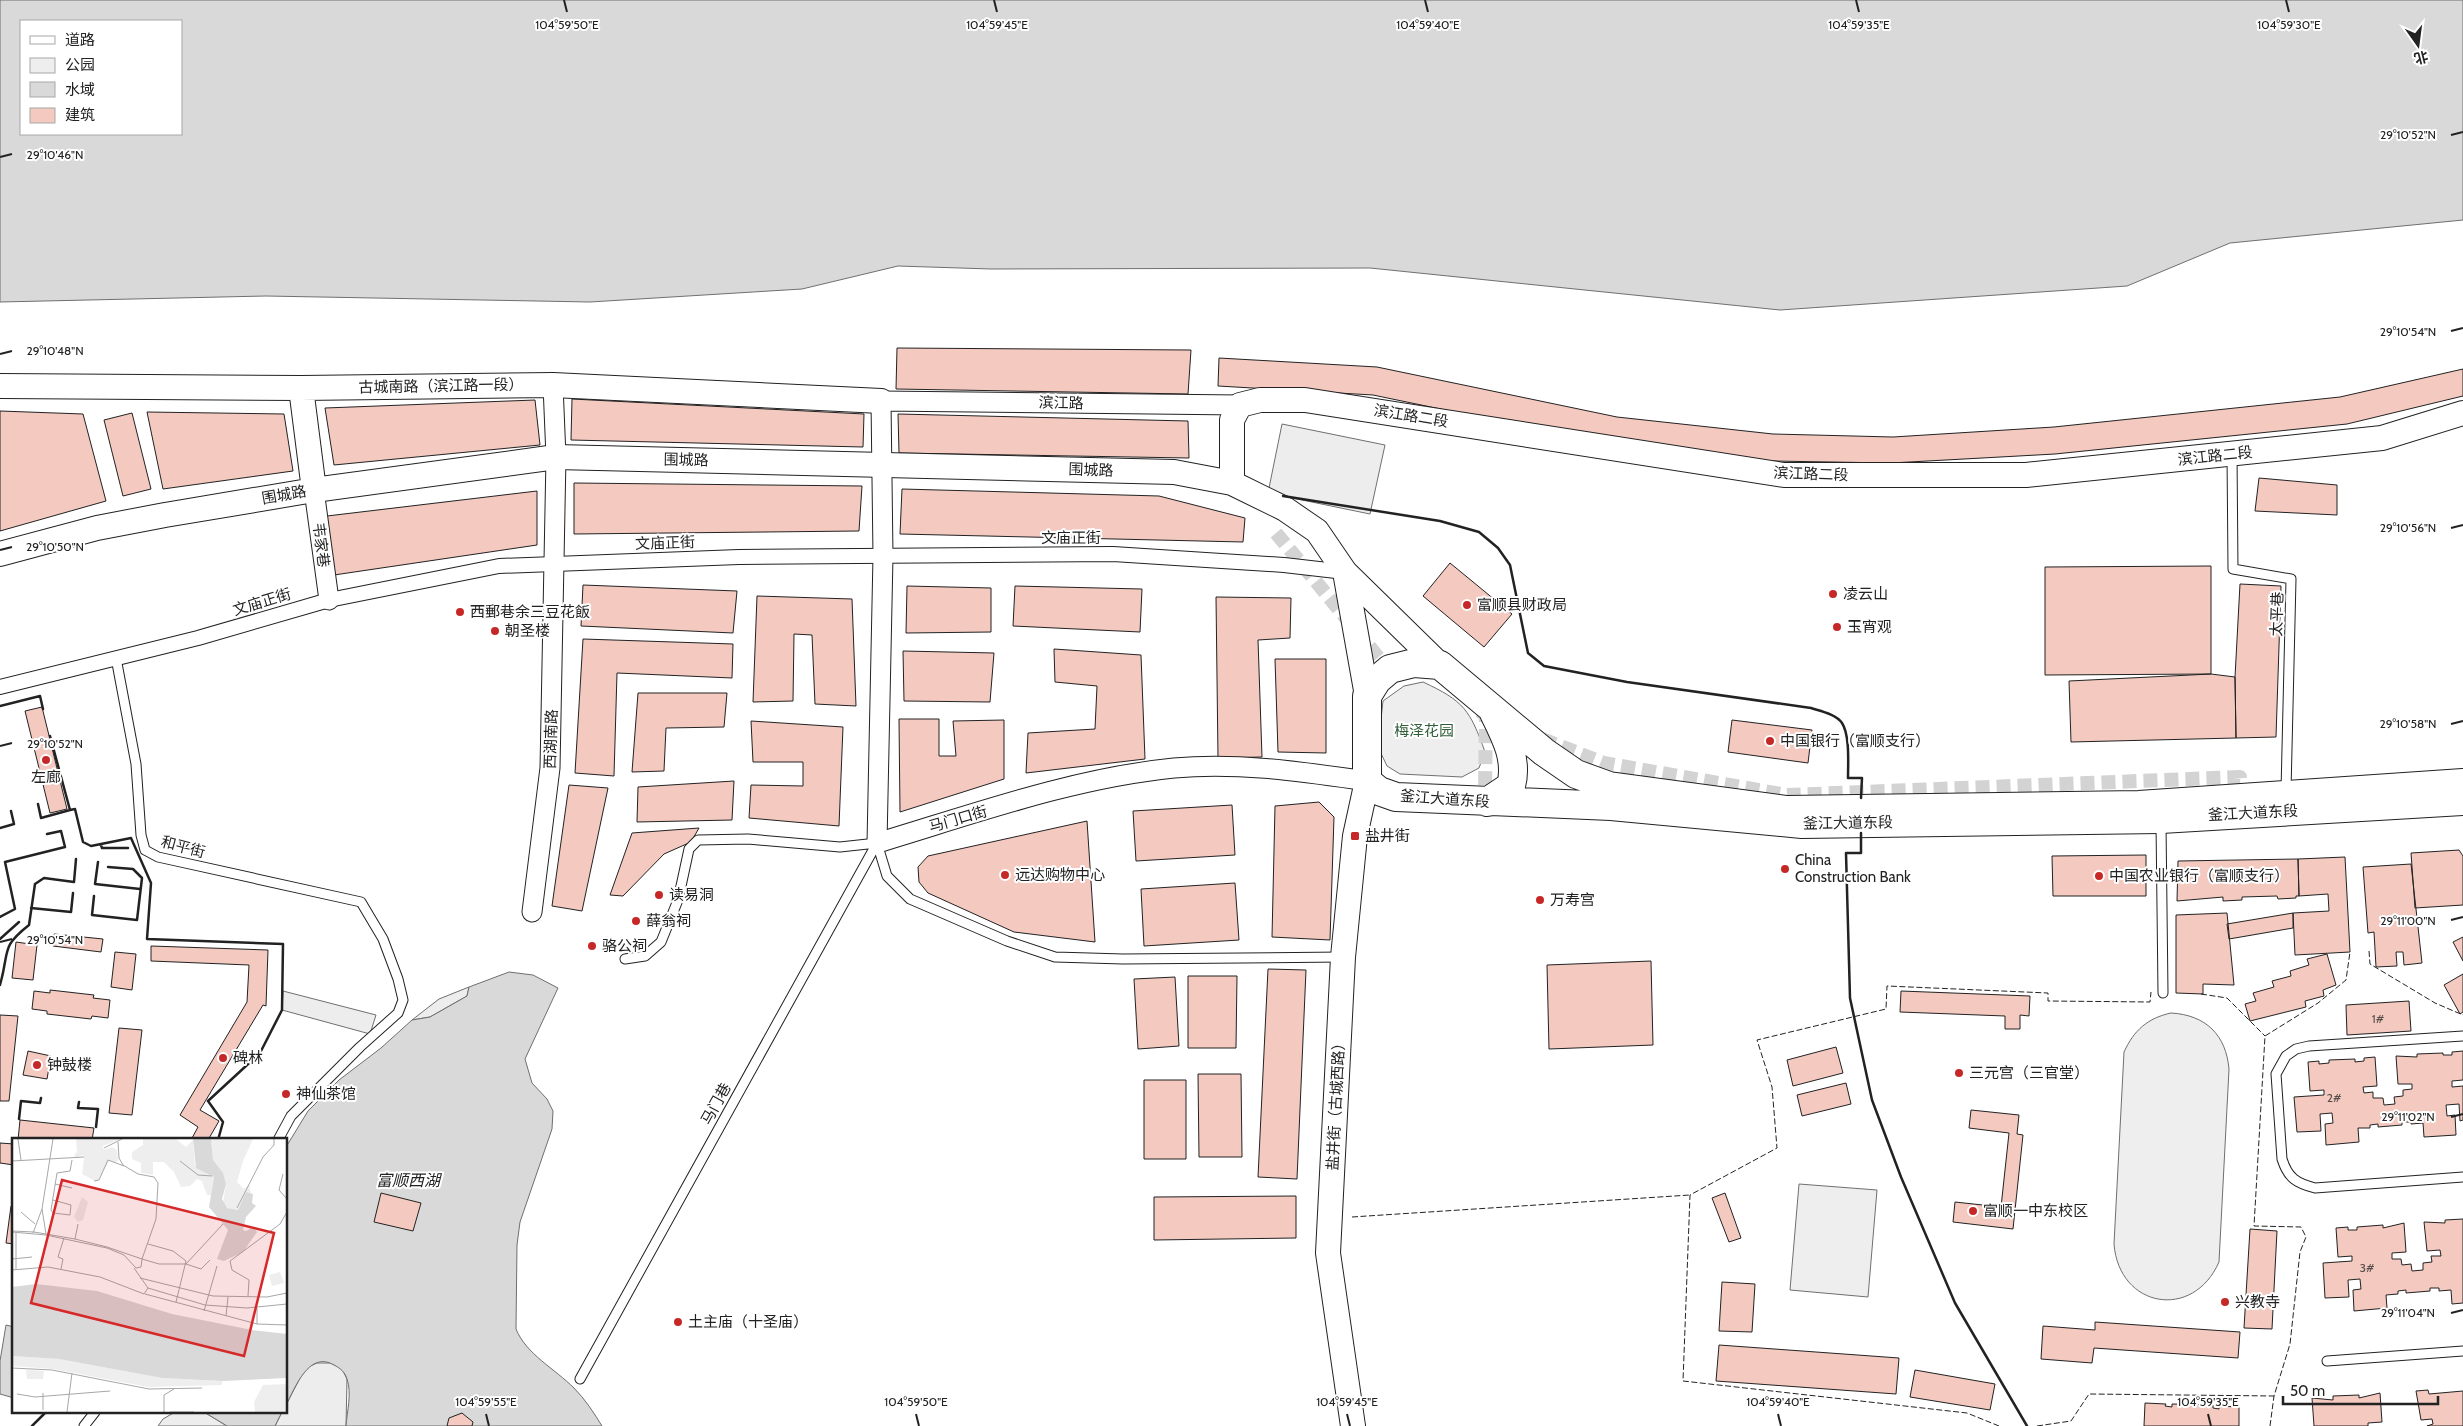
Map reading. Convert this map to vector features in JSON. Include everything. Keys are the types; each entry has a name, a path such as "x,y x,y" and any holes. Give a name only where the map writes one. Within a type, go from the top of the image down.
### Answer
{"main road":[{"path":"1367,781 1367,696 1377,680 1390,669 1414,662 1440,665"},
{"name":"釜江大道东段","path":"1440,665 1544,752 1576,774 1609,786 1787,810 2139,805 2463,783"},
{"path":"1487,802 1511,786 1515,771 1511,753 1490,705"},
{"name":"釜江大道东段","path":"1367,781 1379,791 1396,798 1611,806 1802,824 2160,819 2463,801"}],"street":[{"name":"古城南路（滨江路一段）","path":"0,386 301,388 553,385 881,401"},
{"name":"西湖南路","path":"532,912 550,768 556,457 553,385"},
{"path":"301,388 314,490"},
{"name":"滨江路二段","path":"1240,405 1260,400 1305,400 1784,475 2026,475 2382,438 2463,412"},
{"path":"877,843 883,556 881,401"},
{"name":"滨江路","path":"881,401 1240,405"},
{"path":"1232,483 1232,420 1240,405"},
{"name":"围城路","path":"0,554 97,528 314,490 556,457 1174,472 1232,483 1286,509 1317,531 1346,572 1440,665"},
{"name":"韦家巷","path":"314,490 329,600"},
{"name":"文庙正街","path":"0,686 198,638 329,600 499,566 739,556 1112,554 1284,565 1346,572"},
{"path":"1346,572 1367,696"},
{"name":"马门口街","path":"877,843 1078,784 1175,768 1262,767 1367,781"},
{"name":"盐井街（古城西路）","path":"1353,1426 1328,1254 1343,957 1355,836 1367,781"}],"lane":[{"name":"太平巷","path":"2232,454 2234,570 2291,579 2286,794"},
{"name":"和平街","path":"116,658 136,764 141,836 145,850 158,857 361,902 383,939 398,979 403,1000 398,1013 360,1047 291,1116 279,1138"},
{"path":"2160,819 2163,993"},
{"name":"马门口街","path":"625,959 645,956 661,942 678,900 688,849 698,840 748,839 840,847 877,843"},
{"path":"877,843 887,876 910,900 1007,941 1055,957 1123,959 1343,957"},
{"name":"马门巷","path":"580,1379 877,843"},
{"path":"2463,1036 2309,1046 2296,1049 2286,1056 2276,1074 2282,1159 2286,1172 2293,1180 2315,1188 2463,1176"},
{"path":"2327,1361 2463,1351"},
{"path":"84,1426 93,1414"}],"green space":[{"name":"梅泽花园","path":"1423,682 1457,701 1470,716 1480,738 1485,752 1479,768 1462,777 1400,774 1387,766 1378,747 1383,701 1404,686"},
{"path":"2171,1013 2194,1018 2212,1029 2224,1046 2229,1069 2219,1262 2207,1281 2192,1293 2176,1299 2159,1299 2143,1293 2129,1282 2119,1266 2114,1244 2124,1052 2132,1037 2143,1026 2155,1018"},
{"path":"1799,1184 1877,1190 1868,1297 1790,1290"}],"shaded area":[{"path":"1282,424 1385,445 1370,514 1268,493"},
{"path":"469,987 467,996 430,1017 412,1020 439,999"},
{"path":"283,991 376,1015 370,1034 282,1010"},
{"path":"317,1363 331,1363 342,1369 347,1379 346,1426 275,1426 281,1414 288,1414 288,1401 308,1367"},
{"path":"172,1414 207,1414 227,1426 158,1426 163,1419"}],"water":[{"path":"0,0 2463,0 2463,220 2230,243 2127,286 1780,310 1370,268 991,269 898,266 802,289 590,302 266,296 0,302"},
{"name":"富顺西湖","path":"509,972 533,975 558,988 525,1059 532,1083 547,1099 553,1111 552,1129 520,1222 517,1245 516,1329 534,1354 578,1392 602,1426 346,1426 349,1396 347,1379 340,1369 325,1362 317,1363 304,1373 288,1401 288,1144 308,1111 339,1080 381,1048 412,1020 430,1017 467,996 469,987"},
{"path":"6,1325 12,1326 12,1397 0,1394 0,1361"},
{"path":"207,1414 281,1414 275,1426 227,1426"}],"building":[{"path":"897,348 1191,350 1188,394 896,389"},
{"path":"1219,358 1377,367 1617,417 1773,434 1893,437 2054,427 2340,397 2463,369 2463,396 2347,424 2055,454 1891,463 1771,461 1609,444 1373,395 1218,386"},
{"path":"572,399 864,414 863,447 571,440"},
{"path":"535,400 540,445 334,465 325,408"},
{"path":"0,411 83,414 106,501 0,531"},
{"path":"147,412 284,414 293,471 163,489"},
{"path":"132,413 151,489 123,496 104,420"},
{"path":"898,414 1188,421 1189,458 899,453"},
{"path":"2259,478 2337,485 2337,515 2255,511"},
{"path":"574,483 862,486 859,531 574,534"},
{"path":"902,489 1159,496 1245,518 1243,542 900,534"},
{"path":"537,491 537,545 334,575 327,516"},
{"name":"富顺县财政局","path":"1450,563 1512,614 1484,647 1423,596"},
{"path":"2211,566 2211,674 2045,675 2045,567"},
{"path":"2240,584 2281,586 2276,737 2236,738 2235,677"},
{"path":"583,585 737,591 733,633 581,626"},
{"path":"907,586 991,588 991,632 906,633"},
{"path":"1015,586 1142,589 1140,632 1013,626"},
{"path":"757,596 852,599 856,706 815,704 812,635 794,634 793,701 753,702"},
{"path":"1216,597 1291,598 1290,638 1258,640 1262,757 1218,758"},
{"path":"583,639 733,644 732,678 617,673 614,776 575,773"},
{"path":"1054,649 1141,655 1145,759 1026,773 1028,733 1095,729 1097,686 1055,682"},
{"path":"903,651 994,653 990,702 904,701"},
{"path":"1275,659 1326,659 1326,753 1278,752"},
{"path":"2211,674 2235,677 2236,738 2071,742 2069,681"},
{"path":"638,693 727,693 724,727 666,728 664,771 632,772"},
{"name":"左廊","path":"42,707 67,809 50,813 25,711"},
{"path":"899,719 939,719 939,756 956,756 953,721 1004,720 1004,779 900,812"},
{"name":"中国银行（富顺支行）","path":"1732,720 1812,730 1808,763 1728,752"},
{"path":"751,721 843,727 839,826 749,818 751,785 803,786 803,762 753,762"},
{"path":"734,781 732,820 637,822 638,787"},
{"path":"569,785 608,788 582,911 552,906"},
{"path":"1319,802 1334,817 1330,940 1272,937 1275,806"},
{"path":"1232,805 1235,855 1136,861 1133,811"},
{"name":"远达购物中心","path":"1087,821 1095,942 1014,932 928,893 919,882 918,867 928,856"},
{"path":"699,828 691,842 664,854 623,896 610,895 632,833"},
{"path":"2459,850 2463,856 2463,905 2415,908 2411,853"},
{"name":"中国农业银行（富顺支行）","path":"2146,855 2146,896 2053,896 2052,856"},
{"path":"2345,857 2350,952 2295,955 2293,913 2329,911 2328,894 2299,896 2298,859"},
{"path":"2298,859 2299,896 2296,896 2296,898 2278,899 2277,896 2242,897 2242,900 2223,901 2223,897 2177,901 2178,861"},
{"path":"2411,864 2422,963 2404,965 2403,952 2396,952 2397,966 2376,967 2374,932 2368,933 2363,867"},
{"path":"1235,883 1239,940 1144,946 1141,889"},
{"path":"2227,913 2234,985 2203,984 2203,994 2176,993 2176,915"},
{"path":"2293,913 2293,928 2229,939 2227,924"},
{"path":"54,934 103,939 101,952 53,946"},
{"path":"2463,937 2463,961 2453,942"},
{"path":"16,942 37,945 33,980 12,978"},
{"name":"碑林","path":"151,946 268,950 266,1006 263,1005 200,1110 219,1121 209,1138 192,1138 198,1127 180,1115 247,1002 249,965 151,961"},
{"path":"115,952 136,954 132,990 111,987"},
{"path":"2327,954 2336,985 2323,990 2324,996 2305,1001 2306,1007 2250,1021 2245,1004 2256,1001 2253,993 2274,987 2272,981 2291,976 2290,971 2309,965 2307,959"},
{"path":"1651,961 1653,1045 1549,1049 1547,965"},
{"path":"1268,969 1306,970 1297,1179 1258,1177"},
{"path":"2463,974 2463,1012 2460,1014 2444,985"},
{"path":"1188,976 1237,976 1236,1048 1188,1048"},
{"path":"1175,977 1179,1046 1138,1049 1134,979"},
{"path":"50,990 94,995 93,998 110,1000 108,1018 92,1016 91,1019 47,1014 47,1011 32,1009 34,991 50,993"},
{"path":"1901,991 2030,996 2029,1016 2020,1015 2020,1029 2005,1029 2005,1016 1900,1012"},
{"path":"2409,1001 2411,1031 2347,1035 2346,1005"},
{"path":"0,1015 18,1016 9,1101 0,1101"},
{"path":"119,1028 142,1030 132,1115 109,1113"},
{"path":"1836,1047 1843,1073 1793,1086 1787,1060"},
{"name":"钟鼓楼","path":"28,1051 51,1056 47,1079 23,1075"},
{"path":"2463,1051 2463,1080 2452,1081 2452,1087 2463,1086 2463,1120 2460,1121 2459,1104 2446,1105 2447,1116 2455,1115 2456,1135 2424,1137 2423,1123 2411,1124 2411,1122 2402,1122 2402,1125 2378,1127 2378,1124 2370,1125 2370,1128 2358,1128 2359,1142 2326,1145 2325,1124 2333,1123 2332,1113 2320,1114 2321,1131 2297,1132 2294,1097 2324,1095 2324,1090 2310,1091 2308,1062 2319,1061 2319,1064 2329,1063 2329,1060 2355,1059 2355,1062 2364,1061 2364,1058 2375,1057 2377,1086 2363,1087 2364,1093 2373,1092 2373,1098 2383,1098 2384,1105 2395,1104 2394,1097 2403,1096 2403,1090 2412,1089 2412,1084 2398,1084 2396,1056 2417,1057 2417,1054 2443,1053 2443,1055 2452,1055 2452,1052"},
{"path":"1198,1074 1241,1074 1242,1157 1199,1157"},
{"path":"1144,1080 1186,1080 1186,1159 1144,1159"},
{"path":"1846,1083 1851,1104 1802,1116 1797,1095"},
{"path":"1971,1110 2019,1115 2017,1134 2023,1135 2013,1229 1953,1222 1955,1202 2001,1207 2009,1133 1969,1128"},
{"path":"20,1120 94,1128 92,1138 18,1138"},
{"path":"0,1143 12,1144 12,1165 0,1163"},
{"path":"381,1193 421,1203 413,1231 374,1222"},
{"path":"1725,1193 1741,1238 1729,1242 1712,1198"},
{"path":"1296,1196 1296,1238 1154,1240 1154,1197"},
{"path":"11,1206 12,1206 12,1244 6,1243"},
{"path":"2463,1219 2463,1303 2452,1304 2451,1290 2439,1291 2439,1288 2430,1288 2430,1291 2406,1293 2406,1290 2398,1291 2398,1294 2386,1295 2387,1308 2354,1311 2353,1290 2361,1289 2360,1279 2348,1280 2349,1297 2325,1298 2323,1263 2352,1261 2352,1256 2338,1257 2336,1228 2348,1227 2348,1230 2357,1230 2357,1227 2383,1225 2383,1228 2404,1223 2406,1252 2392,1253 2392,1259 2401,1259 2402,1265 2411,1264 2412,1271 2423,1270 2423,1263 2432,1262 2431,1256 2441,1256 2440,1250 2427,1251 2424,1222 2445,1223 2445,1220"},
{"path":"2250,1229 2277,1231 2272,1329 2244,1328"},
{"path":"1722,1282 1755,1284 1752,1332 1719,1331"},
{"path":"2095,1322 2240,1332 2238,1358 2094,1348 2092,1363 2041,1359 2043,1326 2095,1330"},
{"path":"1719,1345 1899,1358 1896,1394 1716,1381"},
{"path":"1915,1370 1995,1384 1990,1410 1910,1397"},
{"path":"2428,1390 2429,1394 2463,1391 2463,1426 2427,1426 2433,1424 2432,1419 2421,1420 2416,1391"},
{"path":"2380,1393 2382,1422 2368,1423 2368,1426 2314,1426 2312,1398 2333,1400 2333,1396 2359,1395 2359,1398"},
{"path":"2145,1403 2166,1404 2165,1406 2172,1407 2172,1404 2213,1405 2213,1408 2219,1409 2219,1406 2239,1407 2239,1426 2144,1426"},
{"path":"462,1413 473,1422 472,1426 447,1426 449,1418"}],"tunnel":[{"path":"1276,533 1392,674"},
{"path":"1480,711 1486,716 1485,790"},
{"path":"1542,739 1604,763 1787,795 2240,777 2242,802"}],"fence":[{"path":"2369,951 2370,964 2435,1003 2463,1015"},
{"path":"2270,1426 2274,1396 2290,1344 2300,1252 2306,1237 2301,1227 2254,1226 2265,1036 2318,1003 2346,980 2350,952"},
{"path":"1999,1426 1967,1413 1683,1381 1690,1195 1777,1148 1772,1087 1757,1040 1886,1009 1887,986 2048,993 2048,1001 2150,1002 2151,992"},
{"path":"2201,994 2227,998 2265,1036"},
{"path":"1352,1217 1690,1195"},
{"path":"2037,1426 2071,1421 2089,1394 2274,1396"}],"wall":[{"path":"1283,496 1440,521 1479,532 1498,548 1510,565 1528,653 1544,666 1627,682 1811,708 1832,715 1845,728 1848,750 1848,778 1862,778 1861,798"},
{"path":"0,706 40,696 43,709"},
{"path":"50,736 70,810 75,809 83,842 91,846 131,838 151,883 147,939 283,944 282,1010 260,1053 208,1101 223,1122 219,1138"},
{"path":"38,804 41,818 70,810"},
{"path":"0,828 14,824 11,811"},
{"path":"0,917 15,909 5,862 65,847 61,831 47,834"},
{"path":"1861,833 1861,853 1846,853 1850,998 1872,1100 1901,1177 1955,1303 2027,1426"},
{"path":"101,845 102,848 128,848"},
{"path":"0,985 7,950 14,939 29,925 35,884 44,878 74,882 76,859"},
{"path":"98,862 95,884 140,889"},
{"path":"94,896 92,915 137,920 142,878 133,869 108,867"},
{"path":"31,908 71,912 73,893"},
{"path":"0,939 19,922"},
{"path":"19,1119 21,1101 40,1103 41,1098"},
{"path":"79,1102 78,1108 98,1109 96,1127"},
{"path":"32,1426 44,1414"}],"place":[{"name":"凌云山","path":"1833,594"},
{"name":"富顺县财政局","path":"1467,605"},
{"name":"西郵巷余三豆花飯","path":"460,612"},
{"name":"玉宵观","path":"1837,627"},
{"name":"朝圣楼","path":"495,631"},
{"name":"中国银行（富顺支行）","path":"1770,741"},
{"name":"左廊","path":"46,760"},
{"name":"盐井街","path":"1355,836"},
{"name":"China Construction Bank","path":"1785,869"},
{"name":"远达购物中心","path":"1005,875"},
{"name":"中国农业银行（富顺支行）","path":"2099,876"},
{"name":"读易洞","path":"659,895"},
{"name":"万寿宫","path":"1540,900"},
{"name":"薛翁祠","path":"636,921"},
{"name":"骆公祠","path":"592,946"},
{"name":"碑林","path":"223,1058"},
{"name":"钟鼓楼","path":"37,1065"},
{"name":"三元宫（三官堂）","path":"1959,1073"},
{"name":"神仙茶馆","path":"286,1094"},
{"name":"富顺一中东校区","path":"1973,1211"},
{"name":"兴教寺","path":"2225,1302"},
{"name":"土主庙（十圣庙）","path":"678,1322"}]}
